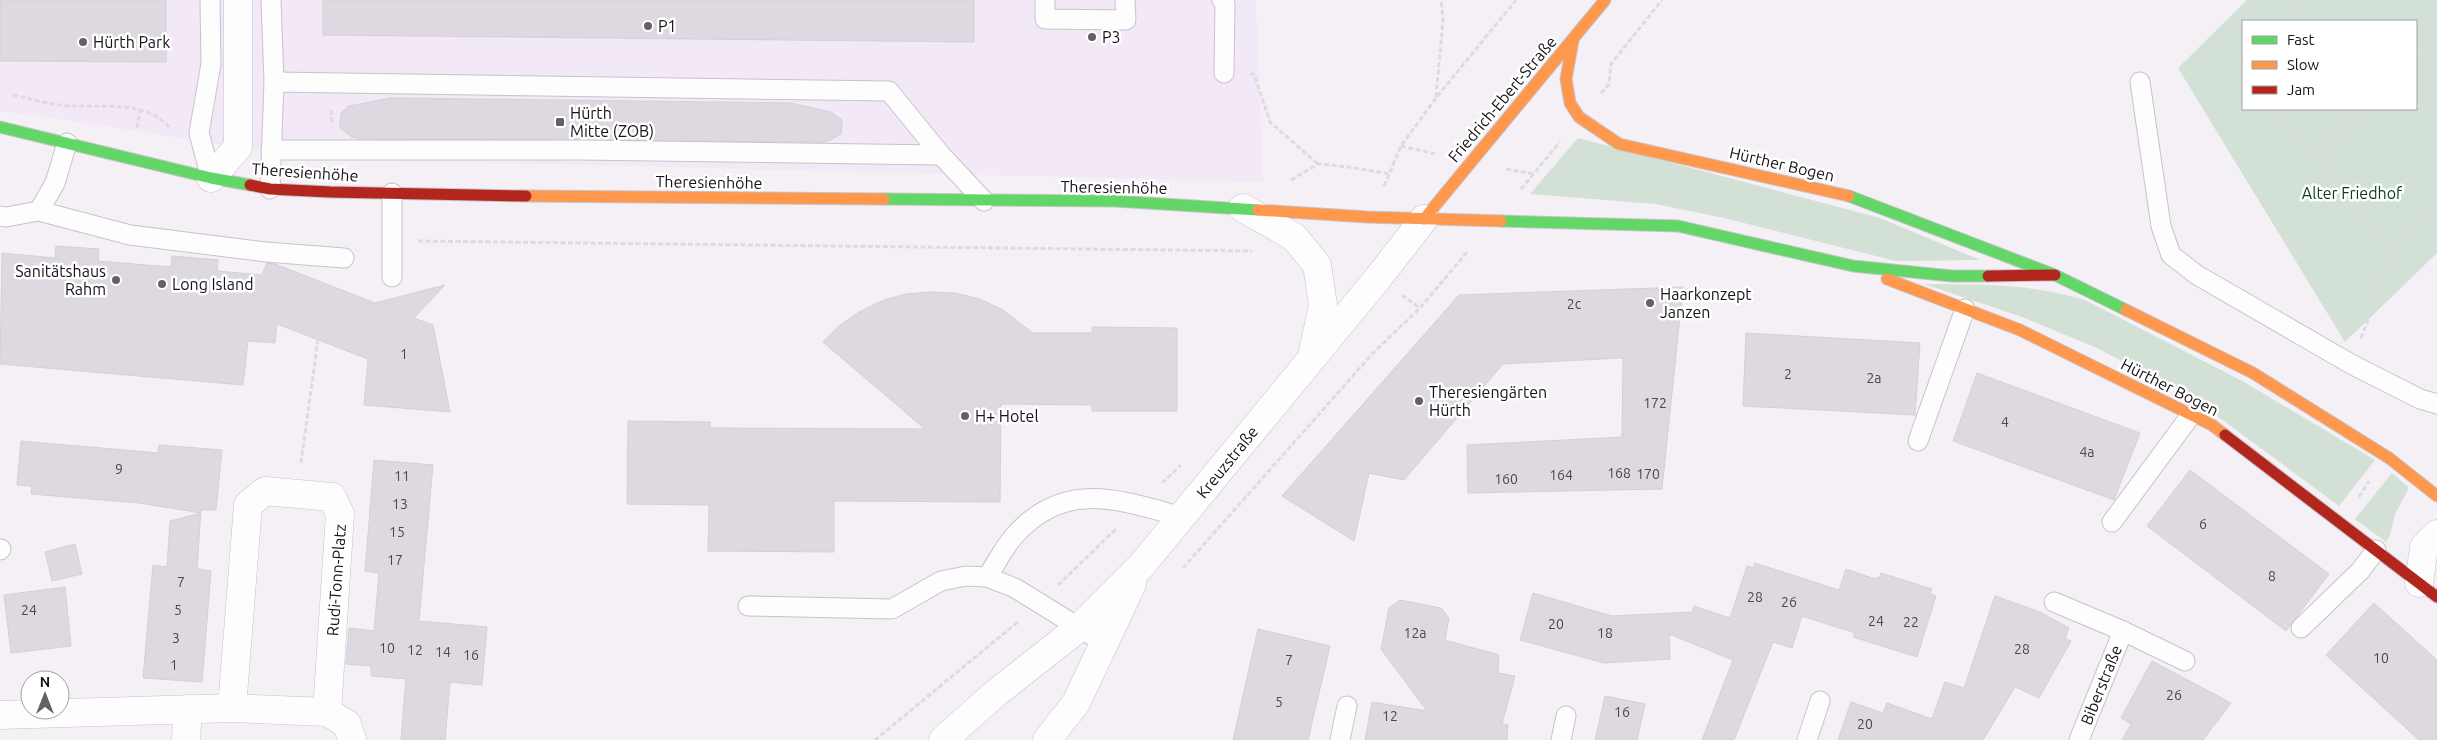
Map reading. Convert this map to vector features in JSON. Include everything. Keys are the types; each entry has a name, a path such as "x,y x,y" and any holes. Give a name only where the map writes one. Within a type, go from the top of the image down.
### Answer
{"street":[{"path":"211,178 238,147 238,0"},
{"name":"Friedrich-Ebert-Straße","path":"1424,219 1605,0"},
{"name":"Hürther Bogen","path":"1573,40 1566,79 1570,103 1579,117 1619,144 1849,196 2055,275 2253,373 2389,458 2437,496"},
{"name":"Theresienhöhe","path":"0,127 211,178 270,189 392,193 1115,201 1424,219"},
{"name":"Kreuzstraße","path":"1243,208 1294,238 1317,265 1323,305 1312,356"},
{"name":"Hürther Bogen","path":"1424,219 1678,226 1853,266 1952,276 2055,275"},
{"name":"Kreuzstraße","path":"943,740 996,693 1080,627 1141,566 1378,278 1424,219"},
{"name":"Hürther Bogen","path":"1853,266 2020,330 2212,425 2428,590"},
{"name":"Rudi-Tonn-Platz","path":"232,708 248,505 265,491 332,497 340,514 327,712"},
{"path":"2428,590 2424,547 2437,534"},
{"name":"Kreuzstraße","path":"1047,740 1076,703 1141,566"},
{"path":"0,715 232,708 327,712 347,724 352,740"},
{"path":"186,740 188,709"}],"lane":[{"path":"210,0 210,64 199,133 211,178"},
{"path":"270,189 274,82 271,0"},
{"path":"1045,0 1045,19 1126,20 1126,0"},
{"path":"1222,0 1225,4 1224,73"},
{"path":"274,82 889,91 941,155 984,201"},
{"path":"2140,82 2162,226 2171,255 2197,275 2351,364 2420,399 2437,404"},
{"path":"39,211 55,183 67,143"},
{"path":"271,150 581,150 941,155"},
{"path":"392,193 392,277"},
{"path":"0,216 6,217 39,211 130,235 266,252 344,258"},
{"path":"1918,441 1965,309"},
{"path":"2112,522 2191,415"},
{"path":"988,577 1014,536 1039,512 1062,502 1086,497 1108,499 1140,505 1182,517"},
{"path":"2300,628 2360,571 2376,550"},
{"path":"748,606 892,609 941,581 966,576 988,577 1015,588 1104,643"},
{"name":"Biberstraße","path":"2054,602 2123,630 2185,661"},
{"name":"Biberstraße","path":"2079,740 2123,630"},
{"path":"1807,740 1820,701"},
{"path":"1340,740 1347,706"},
{"path":"1560,740 1566,716"}],"path":[{"path":"1436,98 1443,19 1441,0"},
{"path":"1224,73 1254,74 1270,122 1318,164 1390,174 1401,146 1436,98 1516,0"},
{"path":"1597,96 1609,84 1611,64 1662,0"},
{"path":"2286,20 2308,0"},
{"path":"2417,57 2437,38"},
{"path":"10,95 68,106 114,106 140,109"},
{"path":"2278,110 2389,250"},
{"path":"2315,156 2363,110"},
{"path":"2351,364 2378,294 2389,250 2437,205"},
{"path":"392,241 1248,250 1256,252"},
{"path":"1177,576 1373,353 1420,308"},
{"path":"297,493 318,339"},
{"path":"2340,522 2389,458"},
{"path":"875,740 1039,603 1186,460"}],"shaded area":[{"path":"0,0 1256,0 1263,182 305,158 0,111"}],"green space":[{"name":"Alter Friedhof","path":"2247,0 2437,0 2437,253 2345,342 2178,68"},
{"path":"1578,138 1880,218 1980,260 1896,261 1724,218 1656,204 1530,194"},
{"path":"1924,284 2005,286 2044,290 2085,300 2244,382 2375,460 2339,506 2216,415 2158,380 2097,348 2022,317"},
{"path":"2392,473 2409,488 2395,514 2390,535 2386,542 2355,519"}],"building":[{"name":"Hürth Park","path":"0,0 166,0 166,62 0,61"},
{"name":"P1","path":"323,0 974,0 974,42 323,35"},
{"path":"391,98 791,103 831,112 842,120 841,134 826,142 362,139 352,137 340,128 341,113 349,106"},
{"path":"56,246 99,249 98,261 171,267 172,256 218,260 217,271 262,275 267,263 275,264 375,303 445,285 414,318 433,325 450,412 364,405 368,359 277,324 275,343 248,341 243,385 0,364 2,253 55,258"},
{"name":"Theresiengärten Hürth","path":"1683,287 1662,489 1468,493 1467,445 1622,437 1623,358 1503,364 1404,480 1369,473 1354,541 1282,496 1459,295"},
{"name":"H+ Hotel","path":"929,292 955,293 980,299 1003,310 1033,333 1092,333 1092,327 1177,328 1177,411 1092,411 1092,405 1001,404 1000,502 834,501 834,552 708,551 709,505 627,504 628,421 710,422 710,428 925,429 823,342 840,325 861,311 884,300 906,294"},
{"path":"1746,333 1920,343 1915,415 1743,406"},
{"path":"1977,373 2140,433 2114,500 1953,441"},
{"path":"21,441 158,453 159,445 222,450 216,510 201,510 201,513 139,503 31,494 32,486 17,485"},
{"path":"374,460 433,465 419,621 487,627 482,685 450,682 445,740 401,740 406,679 371,676 371,666 346,664 349,628 374,631 379,573 365,571"},
{"path":"2190,470 2329,574 2286,631 2147,526"},
{"path":"201,513 197,569 211,571 202,682 143,678 153,565 167,567 170,521"},
{"path":"75,544 82,574 52,581 45,552"},
{"path":"1755,563 1839,590 1846,569 1872,578 1879,578 1881,573 1932,589 1930,594 1936,596 1917,657 1853,637 1855,633 1802,616 1792,648 1773,642 1734,740 1702,740 1733,660 1669,634 1670,659 1604,663 1520,640 1533,593 1612,616 1692,612 1694,606 1730,618 1747,566 1753,568"},
{"path":"65,587 71,646 11,653 4,595"},
{"path":"1995,596 2040,612 2069,628 2065,638 2071,641 2039,698 2015,687 1983,740 1838,740 1851,702 1883,713 1887,703 1932,719 1945,682 1964,688"},
{"path":"1400,600 1441,608 1449,618 1445,640 1499,655 1498,673 1515,676 1502,724 1508,725 1507,740 1365,740 1372,702 1427,711 1381,649 1389,608"},
{"path":"2374,603 2437,660 2437,740 2419,740 2326,655"},
{"path":"1258,629 1330,646 1308,740 1233,740"},
{"path":"2152,661 2231,703 2203,740 2122,740 2131,724 2121,718"},
{"path":"1605,696 1645,704 1637,740 1595,740"}],"traffic: fast":[{"path":"0,127 211,178 250,185"},
{"path":"1849,196 2055,275 2126,310"},
{"path":"884,199 1115,201 1258,210"},
{"path":"1501,221 1678,226 1853,266 1952,276 1988,276"}],"traffic: slow":[{"path":"1424,219 1605,0"},
{"path":"1573,40 1566,79 1570,103 1579,117 1619,144 1849,196"},
{"path":"526,196 884,199"},
{"path":"1258,210 1367,217 1501,221"},
{"path":"1887,279 2020,330 2212,425 2225,435"},
{"path":"2126,310 2253,373 2389,458 2437,496"}],"traffic: jam":[{"path":"250,185 270,189 330,192 526,196"},
{"path":"1988,276 2055,275"},
{"path":"2225,435 2437,597"}],"place":[{"name":"P1","path":"648,26"},
{"name":"P3","path":"1092,37"},
{"name":"Hürth Park","path":"83,42"},
{"name":"Hürth Mitte (ZOB)","path":"560,122"},
{"name":"Sanitätshaus Rahm","path":"116,280"},
{"name":"Long Island","path":"162,284"},
{"name":"Haarkonzept Janzen","path":"1650,303"},
{"name":"Theresiengärten Hürth","path":"1419,401"},
{"name":"H+ Hotel","path":"965,416"}]}
